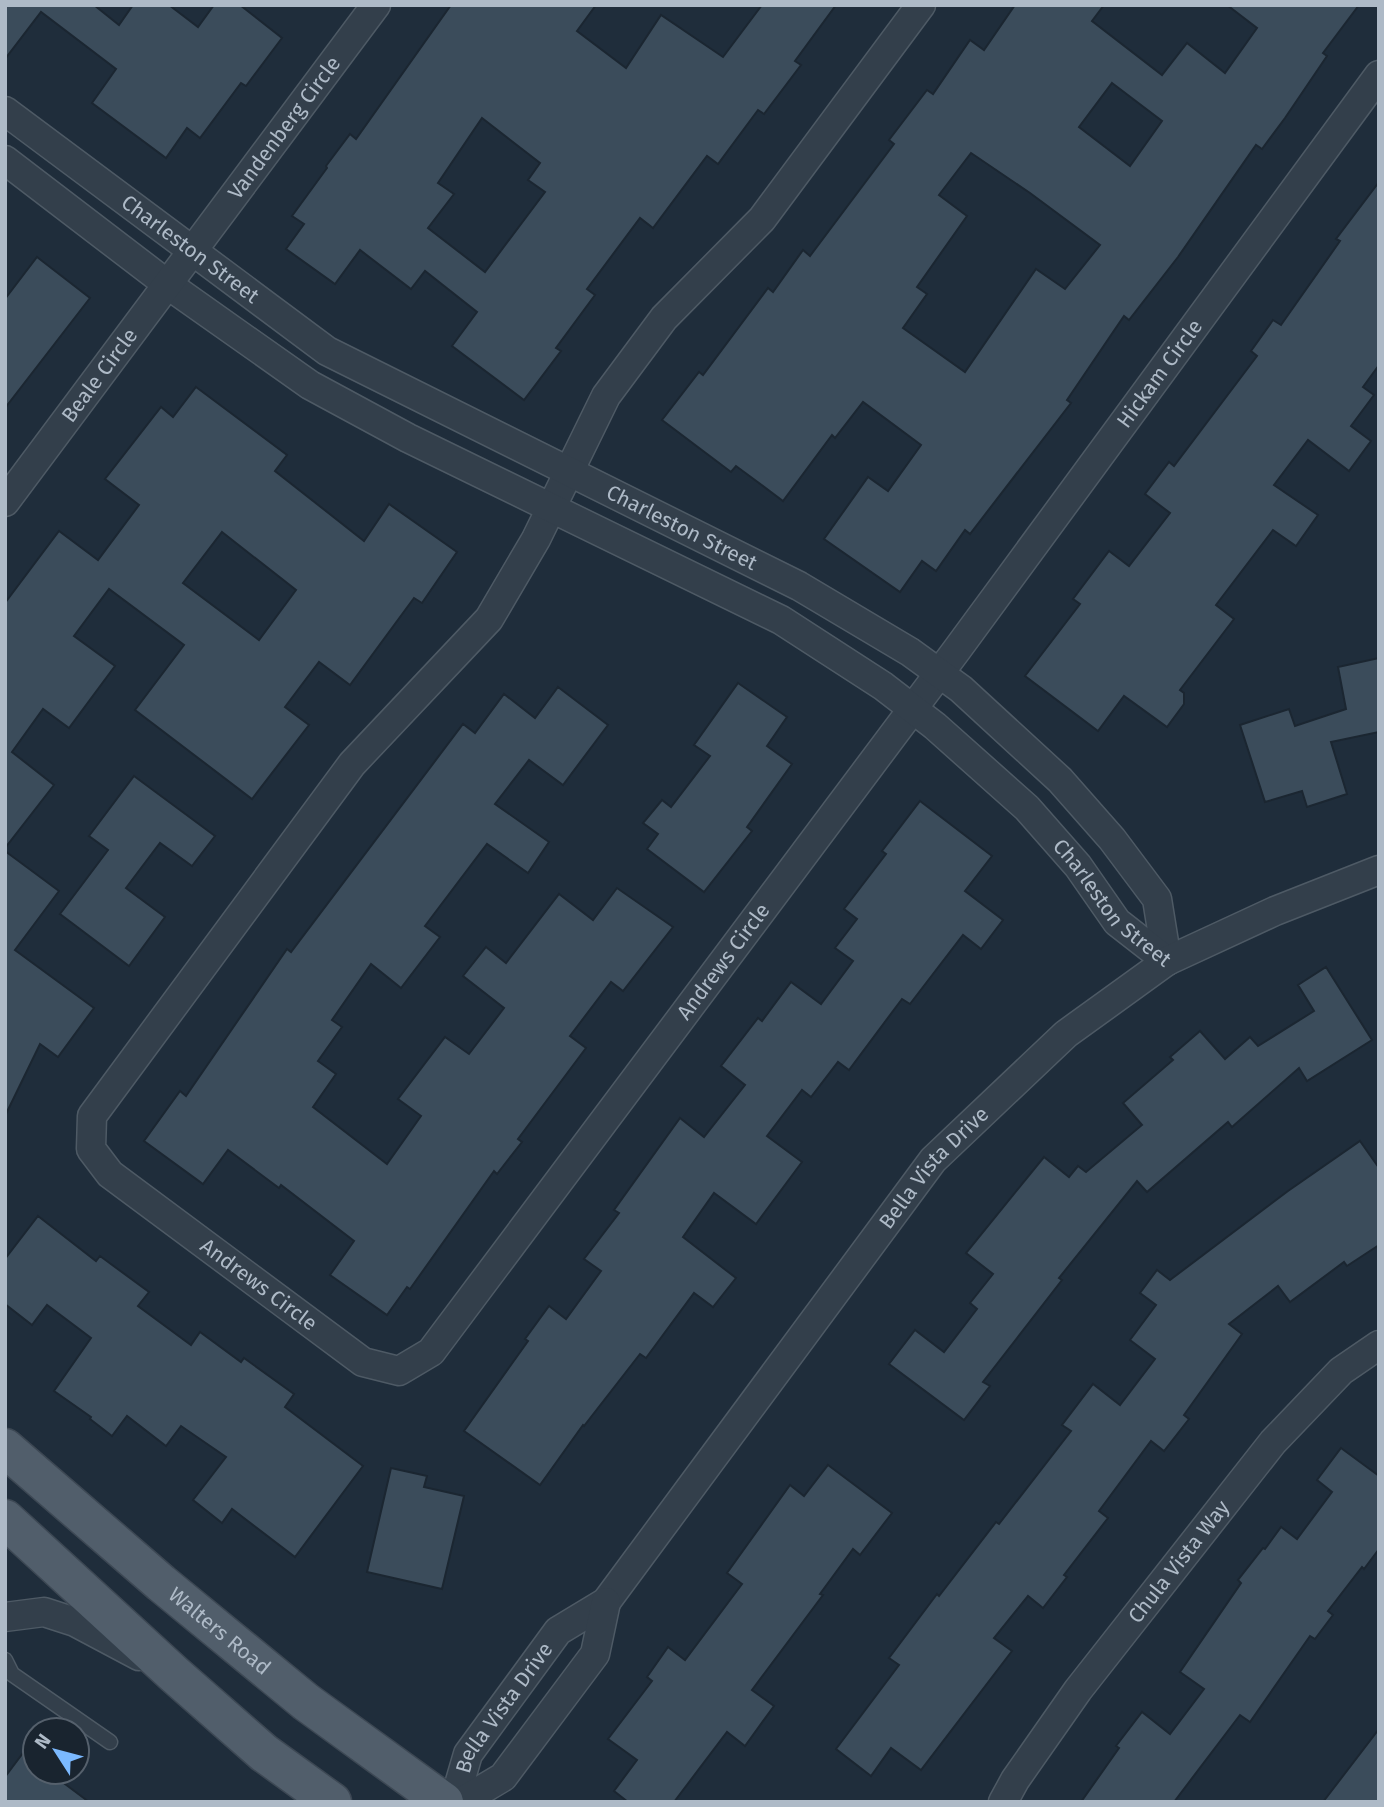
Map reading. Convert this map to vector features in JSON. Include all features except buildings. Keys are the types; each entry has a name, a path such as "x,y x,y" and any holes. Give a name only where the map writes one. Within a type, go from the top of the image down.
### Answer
{"main road":[{"name":"Walters Road","path":"5,1448 161,1583 306,1702 444,1802"},
{"path":"5,1519 264,1753 331,1802"}],"street":[{"name":"Vandenberg Circle","path":"193,250 376,5"},
{"path":"569,472 606,396 664,318 762,219 921,5"},
{"name":"Hickam Circle","path":"939,673 1379,75"},
{"name":"Charleston Street","path":"5,111 327,351 799,586 910,652 939,673 1060,780 1112,839 1157,899 1167,961"},
{"name":"Charleston Street","path":"5,160 167,284 310,385 408,438 782,620 883,686 1027,808 1078,866 1117,922 1167,961"},
{"name":"Beale Circle","path":"5,502 193,250"},
{"name":"Andrews Circle","path":"569,472 536,539 489,620 352,764 92,1116 91,1149 110,1174 363,1362 399,1371 431,1352 939,673"},
{"name":"Bella Vista Drive","path":"454,1802 468,1754 558,1631 606,1602 933,1160 1066,1034 1167,961 1275,911 1379,870"},
{"name":"Chula Vista Way","path":"1003,1802 1015,1780 1078,1690 1273,1442 1341,1371 1379,1345"},
{"name":"Bella Vista Drive","path":"461,1802 503,1777 595,1654 606,1602"},
{"path":"5,1617 44,1612 75,1622 174,1674"}],"lane":[{"path":"5,1660 12,1674 110,1742"}]}
